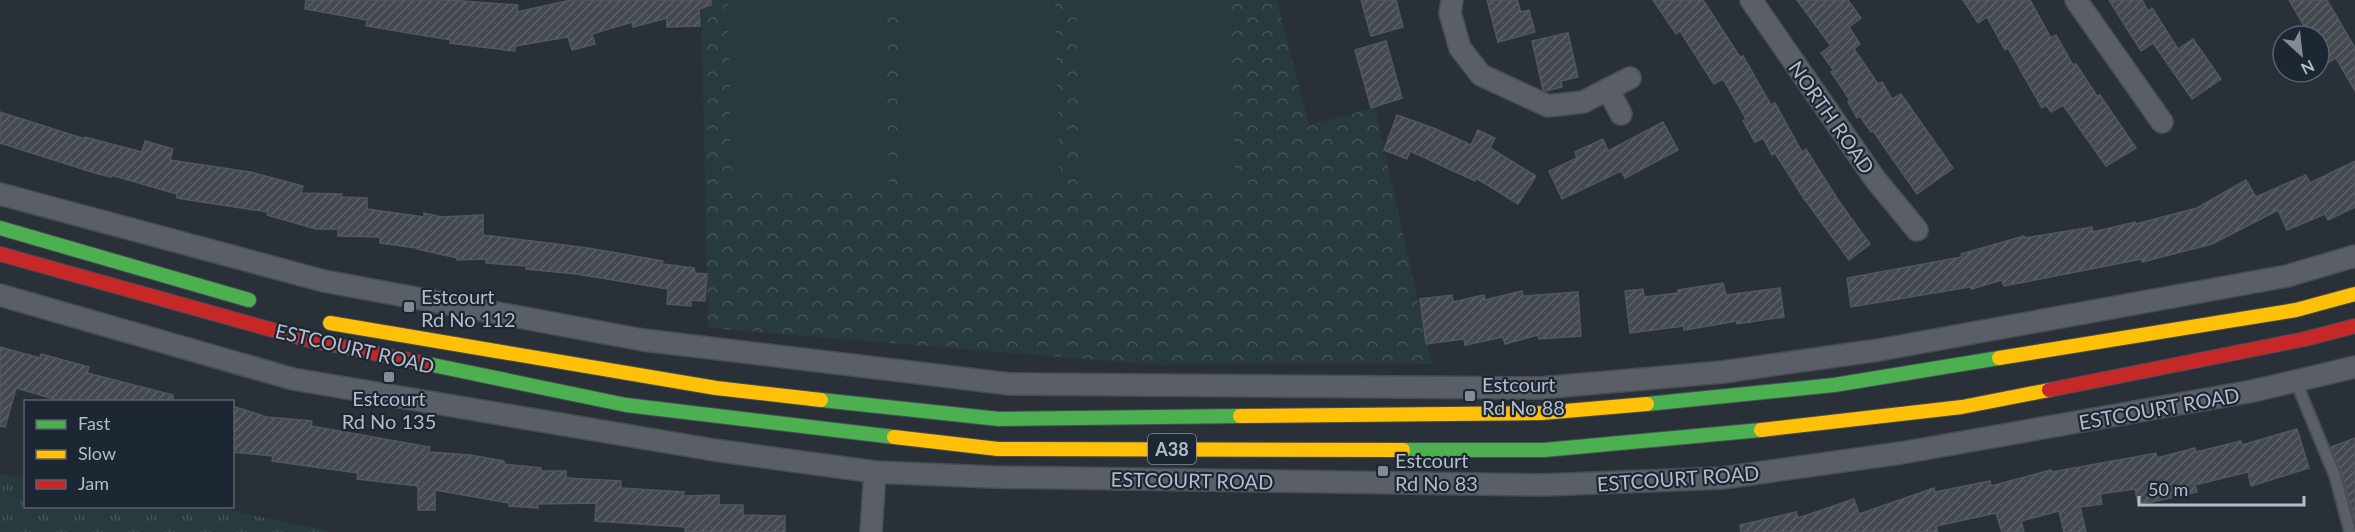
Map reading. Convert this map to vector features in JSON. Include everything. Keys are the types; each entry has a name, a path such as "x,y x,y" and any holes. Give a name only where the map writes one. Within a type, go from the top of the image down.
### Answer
{"main road":[{"name":"ESTCOURT ROAD","path":"0,228 261,304"},
{"name":"ESTCOURT ROAD","path":"0,254 309,340 626,405 998,449 1544,450 1717,435 1962,407 2305,339 2355,326"},
{"name":"ESTCOURT ROAD","path":"318,320 633,376 716,388 999,419 1542,413 1834,385 2296,310 2355,294"}],"street":[{"path":"1452,0 1450,13 1460,48 1480,75 1548,106 1583,102 1630,78"},
{"name":"NORTH ROAD","path":"1751,0 1875,179 1917,230"},
{"path":"2076,0 2162,122"},
{"path":"1608,89 1621,114"},
{"path":"0,194 324,281 643,340 1010,384 1540,388 1723,372 1879,350 2287,276 2355,256"},
{"name":"ESTCOURT ROAD","path":"0,295 293,379 714,450 875,472 992,477 1544,486 1722,478 1901,453 2296,382 2355,367"},
{"path":"633,376 643,340"},
{"path":"1723,372 1725,397"},
{"path":"714,450 715,417"},
{"path":"992,477 998,449"},
{"path":"871,532 875,472"}],"lane":[{"path":"2296,382 2335,476 2350,532"}],"green space":[{"path":"701,0 1277,0 1309,125 1375,108 1432,364 1160,365 708,328"},
{"path":"728,0 885,0 889,189 732,193"},
{"path":"898,0 1055,0 1060,185 902,189"},
{"path":"1076,0 1231,0 1235,188 1080,192"},
{"path":"0,474 24,478 24,508 219,508 333,532 0,532"}],"building":[{"path":"306,0 448,0 518,5 517,12 571,0 711,0 711,5 699,9 700,26 667,27 667,18 633,27 632,22 592,34 595,44 572,50 568,37 515,46 515,51 450,43 451,40 366,26 367,20 305,9"},
{"path":"1361,0 1396,0 1403,27 1371,36"},
{"path":"1487,0 1517,0 1521,12 1529,10 1535,32 1498,42"},
{"path":"1653,0 1703,0 1740,57 1743,56 1771,105 1775,103 1802,152 1806,149 1838,200 1870,244 1849,260 1803,197 1775,153 1772,155 1763,138 1755,142 1743,121 1746,119 1723,79 1714,84 1680,31 1676,34"},
{"path":"1797,0 1848,0 1861,18 1849,27 1860,44 1854,49 1878,84 1882,82 1892,99 1901,94 1953,168 1917,194 1873,131 1871,132 1860,116 1857,118 1848,102 1850,100 1831,72 1834,71 1821,53 1831,46"},
{"path":"1963,0 2030,0 2051,38 2056,35 2073,65 2076,64 2097,96 2100,95 2136,148 2106,166 2063,105 2051,112 2046,105 2042,108 2008,48 2005,50 1987,17 1978,23"},
{"path":"2109,0 2142,0 2148,11 2152,8 2178,49 2193,39 2221,79 2192,99 2153,43 2141,51"},
{"path":"2289,0 2327,0 2355,48 2355,91 2336,58 2331,61 2331,24 2303,24"},
{"path":"1568,33 1578,77 1561,81 1562,87 1543,90 1532,41"},
{"path":"1386,41 1402,98 1371,108 1355,50"},
{"path":"0,112 85,139 85,137 142,152 145,141 173,149 170,160 250,172 303,186 301,193 342,194 341,197 367,198 367,209 424,217 424,213 441,217 483,215 483,235 588,248 663,261 662,264 694,268 695,273 707,274 705,301 691,300 691,306 667,304 668,289 576,274 526,269 526,266 486,263 486,259 457,260 457,258 417,248 380,243 380,237 338,236 338,229 316,229 267,215 268,212 177,198 177,194 111,175 111,177 95,173 0,143"},
{"path":"1397,115 1471,145 1478,130 1495,138 1490,148 1536,176 1518,204 1476,178 1475,181 1410,151 1407,159 1384,150"},
{"path":"1663,122 1678,150 1625,178 1621,171 1562,199 1549,171 1577,158 1575,152 1603,139 1608,151"},
{"path":"2355,161 2355,207 2328,220 2325,214 2287,230 2278,210 2212,244 2142,262 2142,259 2004,286 2002,280 1971,289 1970,287 1851,307 1847,278 1962,257 1961,254 2024,236 2025,238 2092,227 2093,232 2135,222 2136,224 2197,208 2246,180 2256,197 2306,175 2310,183"},
{"path":"1723,283 1726,295 1780,288 1784,317 1737,324 1737,321 1684,330 1684,326 1630,333 1625,291 1643,289 1644,297 1678,293 1678,290"},
{"path":"1522,291 1523,296 1578,292 1581,336 1539,339 1538,335 1505,344 1503,337 1465,345 1464,339 1426,344 1420,299 1452,295 1453,302 1484,295 1485,300"},
{"path":"0,347 40,358 41,354 89,367 87,373 173,395 173,400 57,400 16,388 5,427 0,426"},
{"path":"234,407 267,417 312,421 311,426 430,447 429,452 470,455 504,461 504,464 541,468 541,471 566,471 566,478 621,481 621,488 684,492 683,496 719,495 719,505 743,505 743,515 785,516 785,532 685,532 685,527 595,521 596,503 538,504 538,508 509,506 509,503 435,490 435,510 418,510 418,486 357,479 358,473 272,461 273,456 234,452"},
{"path":"2297,429 2309,468 2251,486 2248,472 2195,485 2197,492 2152,502 2138,503 2135,489 2100,494 2102,504 2080,507 2086,532 2064,532 2059,511 2021,521 2024,532 2002,532 1996,513 1936,526 1938,532 1741,532 1740,525 1796,512 1798,518 1854,499 1859,514 1934,488 1935,492 1990,481 1991,486 2051,470 2052,472 2156,453 2157,458 2195,448 2196,452 2241,441 2242,445"},
{"path":"2355,438 2355,522 2342,474 2331,447"}],"traffic: fast":[{"path":"0,228 249,300"},
{"path":"1647,404 1834,385 1999,358"},
{"path":"428,364 626,405 894,437"},
{"path":"821,400 999,419 1240,416"},
{"path":"1403,450 1544,450 1761,430"}],"traffic: slow":[{"path":"1999,358 2296,310 2355,294"},
{"path":"330,323 716,388 821,400"},
{"path":"1761,430 1962,407 2049,390"},
{"path":"1240,416 1542,413 1647,404"},
{"path":"894,437 998,449 1403,450"}],"traffic: jam":[{"path":"0,254 309,340 428,364"},
{"path":"2049,390 2305,339 2355,326"}],"place":[{"name":"Estcourt Rd No 112","path":"409,307"},
{"name":"Estcourt Rd No 135","path":"389,377"},
{"name":"Estcourt Rd No 88","path":"1470,396"},
{"name":"Estcourt Rd No 83","path":"1383,471"}]}
